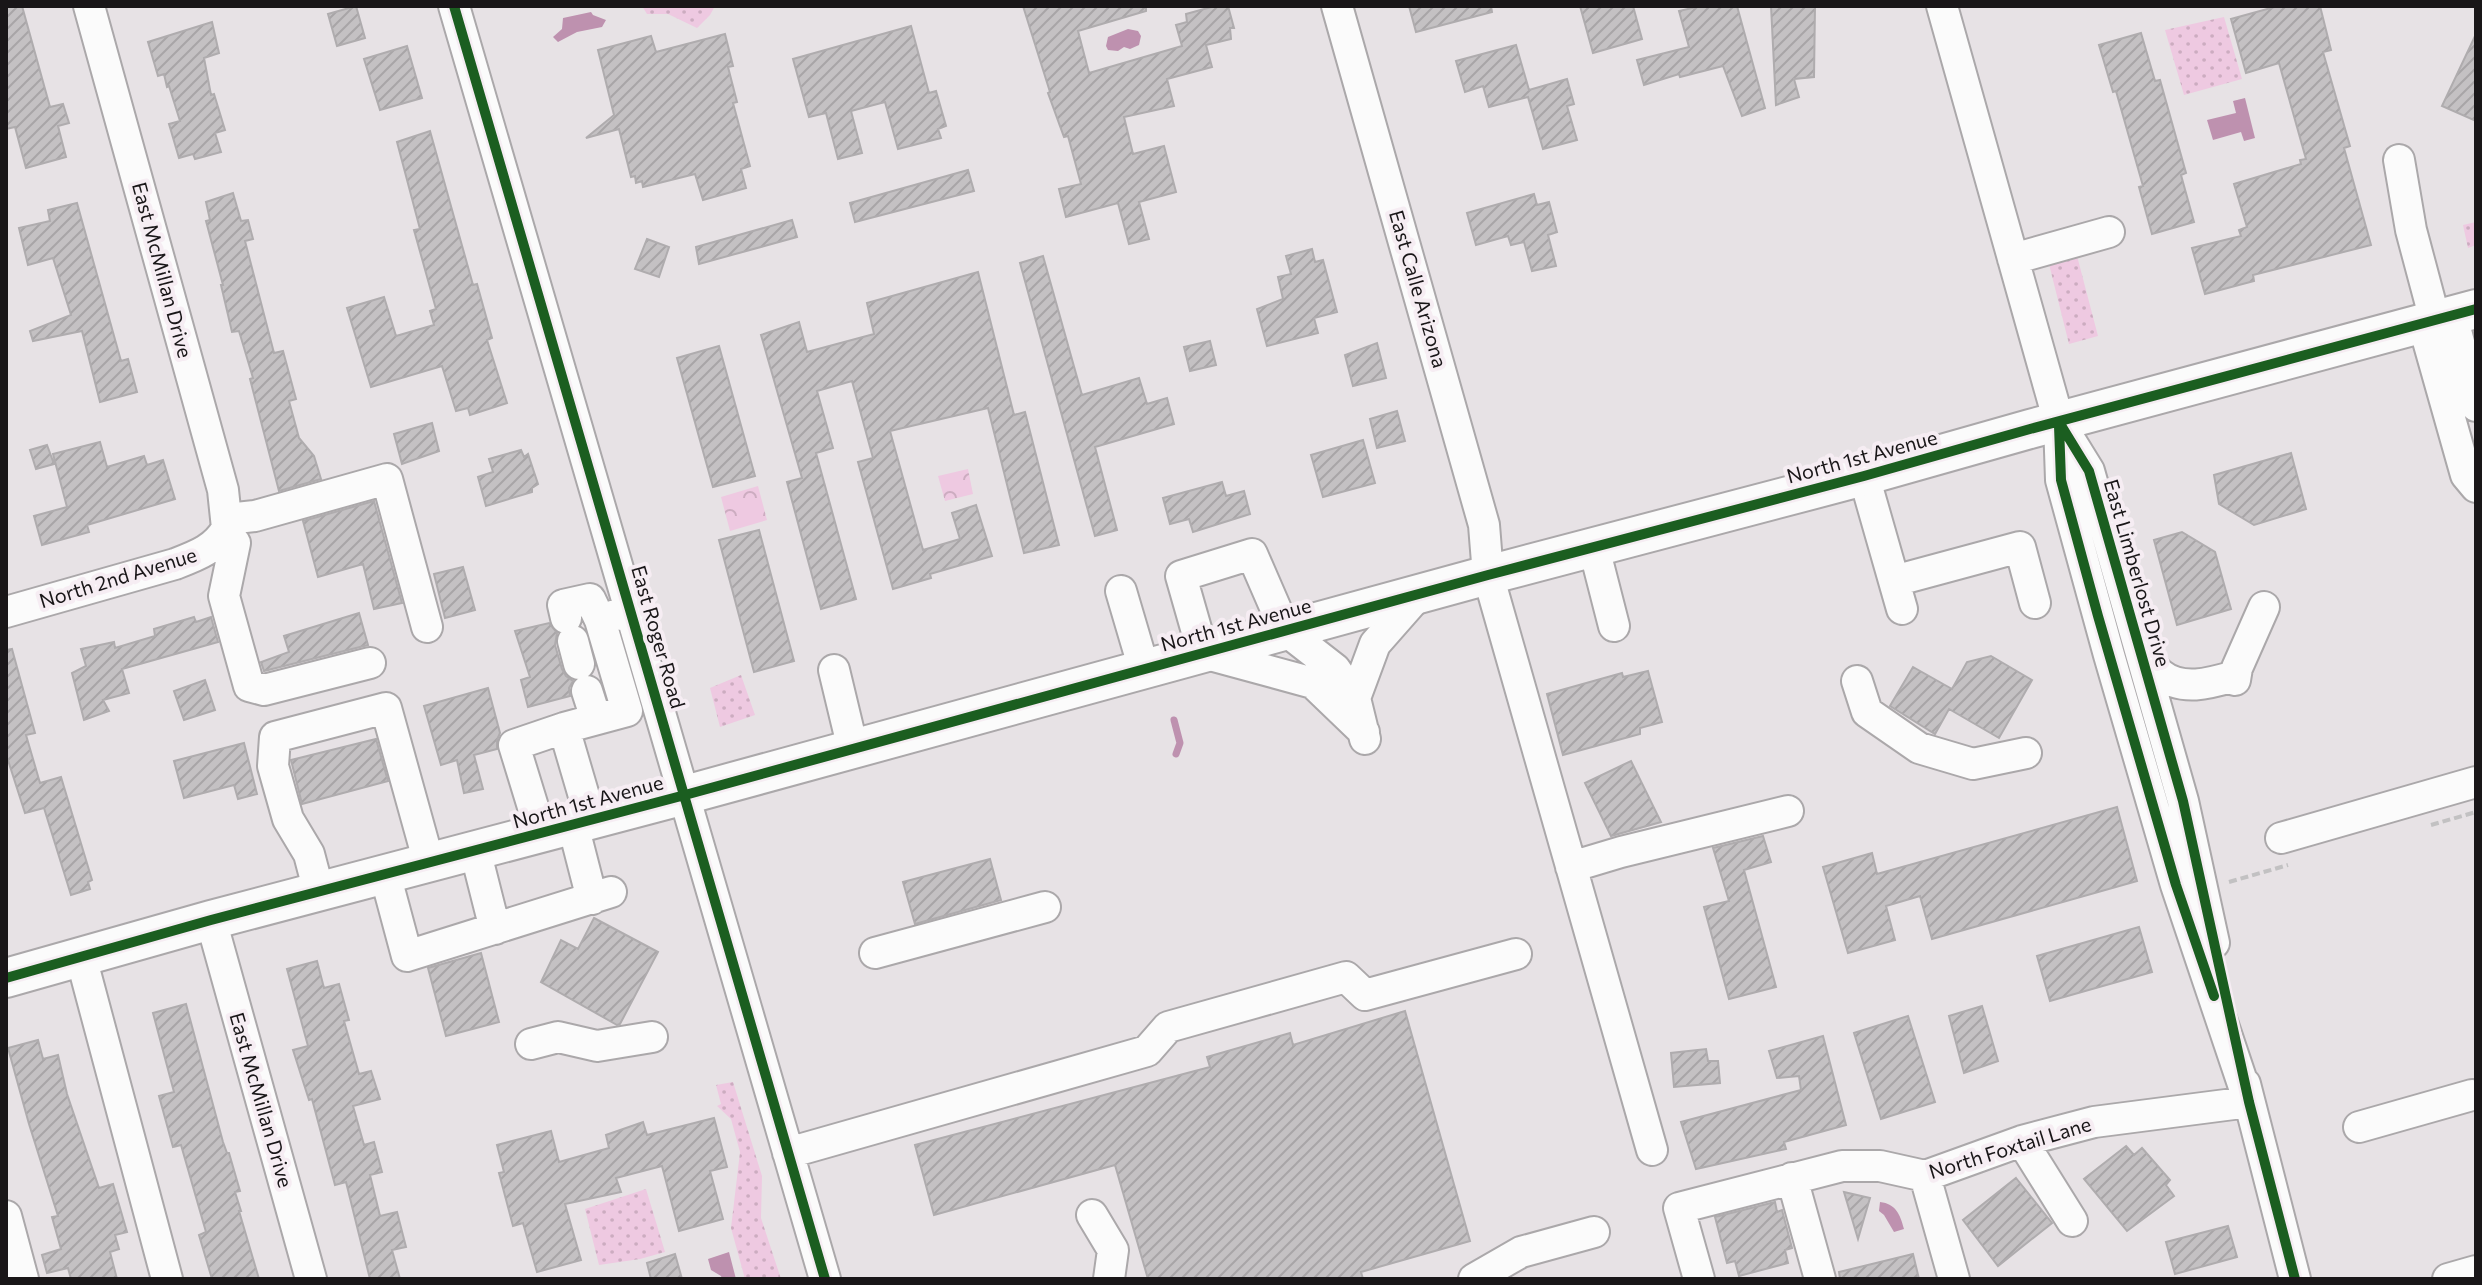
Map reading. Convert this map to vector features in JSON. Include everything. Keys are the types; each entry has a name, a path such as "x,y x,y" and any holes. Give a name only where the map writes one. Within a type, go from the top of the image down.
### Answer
{"main road":[{"name":"North 1st Avenue","path":"6,978 211,920 685,795 2447,317"}],"street":[{"name":"East McMillan Drive","path":"89,6 234,538"},
{"name":"East Roger Road","path":"454,6 685,795 718,951 788,1153 825,1279"},
{"name":"East Calle Arizona","path":"1337,6 1484,525 1488,575"},
{"name":"East Limberlost Drive","path":"1942,6 2059,422 2061,480 2109,655 2176,885 2249,1102"},
{"path":"2399,160 2411,230 2447,317 2476,406"},
{"path":"2013,259 2109,232"},
{"path":"2447,317 2466,475 2476,487"},
{"name":"East Limberlost Drive","path":"2059,422 2089,471 2174,767 2249,1102 2295,1279"},
{"path":"1864,476 1898,595 2020,547 2035,603"},
{"path":"370,663 264,690 249,686 224,596 234,538 255,516 387,479 427,627"},
{"name":"North 2nd Avenue","path":"6,612 175,564 234,538"},
{"path":"1594,548 1614,626"},
{"path":"1252,554 1285,630 1335,669 1355,698 1364,736 1313,683 1203,653 1181,576 1252,554"},
{"path":"1488,575 1652,1150"},
{"path":"1121,591 1144,669"},
{"path":"1355,698 1375,644 1419,594"},
{"path":"568,826 564,728 580,667 563,605 590,599 600,620 627,711 580,667"},
{"path":"2174,767 2176,719 2185,705 2226,680 2264,607"},
{"path":"600,620 631,610"},
{"path":"2139,645 2158,673 2173,682 2226,680"},
{"path":"834,670 853,749"},
{"path":"1857,681 1867,712 1919,748 1973,764 2026,753"},
{"path":"319,892 309,854 288,819 273,766 275,737 289,733 386,708 429,863"},
{"path":"385,874 407,956 602,895 568,826 514,745 564,728"},
{"path":"2281,838 2476,782"},
{"path":"1571,867 1788,811"},
{"path":"475,850 495,929"},
{"path":"875,953 1045,907"},
{"name":"East McMillan Drive","path":"211,920 311,1279"},
{"path":"788,1153 1147,1051 1168,1027 1346,977 1365,995 1516,954"},
{"path":"81,957 167,1279"},
{"path":"531,1044 558,1037 597,1046 652,1037"},
{"path":"2359,1127 2472,1095"},
{"name":"North Foxtail Lane","path":"1699,1279 1679,1208 1842,1166 1880,1166 1925,1176 2022,1141 2094,1122 2249,1102"},
{"path":"2022,1141 2072,1221"},
{"path":"1925,1176 1954,1279"},
{"path":"1792,1178 1820,1279"},
{"path":"1092,1215 1113,1250 1109,1279"},
{"path":"6,1216 23,1279"},
{"path":"1474,1279 1521,1252 1594,1232"},
{"path":"2448,1279 2476,1271"}],"green space":[{"path":"642,6 715,6 697,28 668,14 647,14"},
{"path":"2224,17 2242,79 2184,95 2165,30"},
{"path":"2476,222 2476,245 2468,248 2463,225"},
{"path":"2076,252 2098,336 2069,344 2048,260"},
{"path":"968,469 973,494 945,501 938,476"},
{"path":"758,486 767,520 730,531 721,497"},
{"path":"741,675 755,715 720,727 710,688"},
{"path":"733,1082 762,1176 761,1218 781,1279 745,1279 731,1228 740,1152 731,1119 717,1106 721,1104 716,1085"},
{"path":"646,1189 665,1252 599,1265 585,1209"}],"shaded area":[{"path":"591,12 606,20 602,27 577,32 558,42 553,37 562,29 563,18"},
{"path":"1128,29 1138,31 1141,36 1139,45 1118,51 1108,50 1108,37"},
{"path":"2245,98 2255,138 2244,141 2241,132 2213,140 2207,120 2236,113 2233,101"},
{"path":"1880,1202 1896,1211 1904,1229 1894,1232 1879,1211"},
{"path":"729,1252 736,1279 722,1279 711,1270 708,1259"}],"building":[{"path":"6,6 22,6 50,107 63,104 69,123 58,126 66,157 26,168 15,127 6,129"},
{"path":"356,6 365,38 337,46 328,14"},
{"path":"1023,6 1146,6 1146,11 1078,31 1089,73 1182,46 1176,25 1187,22 1186,14 1215,6 1228,6 1234,28 1230,28 1231,39 1206,45 1212,67 1167,79 1174,106 1124,117 1133,154 1164,146 1176,192 1139,202 1149,239 1129,244 1118,203 1066,217 1059,189 1081,184 1068,136 1064,137 1048,93"},
{"path":"1409,6 1491,6 1492,12 1416,32"},
{"path":"1580,6 1633,6 1642,39 1593,53"},
{"path":"1701,6 1737,6 1765,108 1742,116 1723,66 1680,77 1679,74 1644,85 1637,60 1689,47 1679,11"},
{"path":"1771,6 1815,6 1814,77 1794,79 1799,97 1776,105"},
{"path":"2278,6 2320,6 2331,50 2323,52 2350,146 2344,148 2371,245 2253,275 2254,281 2205,294 2192,248 2241,236 2239,230 2247,227 2234,184 2301,164 2300,160 2306,159 2279,63 2246,73 2231,19"},
{"path":"212,22 219,53 204,58 211,95 214,94 225,130 215,133 221,152 195,159 193,154 179,158 169,124 180,121 164,74 158,76 148,42"},
{"path":"911,26 929,93 936,91 946,126 938,129 941,138 898,149 885,102 851,111 862,153 838,159 826,113 809,117 793,59"},
{"path":"2141,33 2155,81 2160,80 2186,173 2181,175 2194,222 2152,234 2139,187 2143,186 2116,91 2113,92 2099,45"},
{"path":"725,34 733,66 728,67 737,102 733,103 750,166 741,169 746,188 703,200 695,174 643,187 642,181 636,183 635,176 631,177 619,129 586,138 614,115 598,50 651,36 656,52"},
{"path":"2476,34 2476,121 2442,106"},
{"path":"1516,45 1529,90 1567,79 1574,104 1567,106 1577,140 1543,149 1528,97 1489,107 1483,86 1465,92 1456,61"},
{"path":"407,46 422,98 380,110 364,59"},
{"path":"430,131 473,285 477,284 492,338 487,340 507,403 470,415 468,408 456,411 442,366 371,387 347,308 384,297 396,336 434,325 430,311 436,309 414,230 420,229 397,142"},
{"path":"968,170 974,191 855,222 850,203"},
{"path":"233,193 241,221 248,220 253,239 245,241 274,353 283,351 296,399 289,401 299,438 314,456 321,479 279,491 250,379 253,378 239,331 232,332 206,221 210,220 206,202"},
{"path":"1534,194 1537,205 1549,202 1557,232 1548,235 1556,266 1532,271 1524,242 1511,245 1508,236 1476,245 1467,213"},
{"path":"77,203 121,361 128,359 137,392 100,402 82,331 33,341 30,331 71,315 53,258 28,265 19,228 50,221 48,210"},
{"path":"792,220 797,237 699,264 696,247"},
{"path":"647,239 669,247 659,277 635,269"},
{"path":"1312,249 1315,262 1323,260 1337,312 1314,318 1318,333 1267,346 1257,309 1283,299 1278,277 1291,274 1286,256"},
{"path":"1043,256 1082,395 1139,378 1147,404 1167,398 1174,424 1095,447 1117,530 1095,536 1020,263"},
{"path":"978,272 1014,415 1025,412 1059,545 1024,553 988,408 890,431 923,550 960,539 952,513 976,505 992,556 930,574 931,578 893,589 858,462 873,458 852,381 817,391 833,448 816,453 856,599 821,609 787,482 802,478 761,335 799,322 807,352 874,334 867,303"},
{"path":"1210,341 1216,365 1190,371 1184,347"},
{"path":"1377,343 1386,378 1353,386 1345,355"},
{"path":"719,346 755,476 713,487 677,358"},
{"path":"1397,411 1405,441 1377,448 1370,419"},
{"path":"432,423 439,451 402,464 394,434"},
{"path":"1363,440 1375,483 1323,497 1311,455"},
{"path":"100,442 107,467 144,456 147,465 163,460 175,499 87,525 89,532 42,545 34,516 67,507 53,454"},
{"path":"47,445 54,464 36,469 30,450"},
{"path":"521,450 524,457 528,454 538,484 532,492 486,506 478,477 493,472 489,459"},
{"path":"2291,453 2306,509 2254,525 2219,504 2214,475"},
{"path":"1222,482 1226,496 1244,491 1250,514 1193,532 1189,519 1170,524 1163,498"},
{"path":"374,501 402,603 374,609 363,564 318,577 303,521"},
{"path":"759,530 794,661 754,672 719,540"},
{"path":"2182,532 2215,552 2231,609 2177,625 2154,540"},
{"path":"463,567 475,610 445,618 434,574"},
{"path":"359,613 368,645 264,671 261,662 289,652 284,636"},
{"path":"194,617 196,622 211,617 218,642 122,669 129,693 103,700 109,711 84,720 72,673 86,666 81,649 114,642 115,648 155,636 154,629"},
{"path":"549,623 557,633 555,645 562,669 573,681 569,688 570,696 528,707 521,680 530,677 515,631"},
{"path":"12,649 35,733 26,735 40,783 61,777 92,880 88,882 90,889 71,895 44,808 25,813 6,754 6,650"},
{"path":"1991,656 2032,680 1999,738 1949,709 1935,734 1890,706 1913,667 1952,689 1967,662"},
{"path":"1648,671 1662,722 1640,728 1640,734 1563,755 1547,694 1622,673 1623,677"},
{"path":"205,680 215,710 184,720 174,691"},
{"path":"488,688 500,733 497,749 474,755 483,789 464,793 457,760 441,765 424,706"},
{"path":"376,739 388,781 302,804 291,760"},
{"path":"244,743 257,794 238,799 234,785 184,798 174,761"},
{"path":"1631,761 1661,822 1611,836 1585,783"},
{"path":"2117,807 2137,881 1932,939 1920,896 1886,906 1895,940 1848,953 1823,867 1872,853 1877,874"},
{"path":"1763,836 1771,862 1744,870 1776,987 1729,999 1704,907 1729,901 1713,848"},
{"path":"990,859 1001,900 915,924 903,882"},
{"path":"594,918 658,952 617,1025 541,982 561,940 578,949"},
{"path":"2139,927 2152,972 2050,1001 2037,956"},
{"path":"481,953 499,1022 446,1036 428,968"},
{"path":"317,961 324,988 339,984 349,1020 344,1021 359,1074 371,1071 380,1099 353,1106 364,1145 374,1142 382,1172 370,1175 380,1216 397,1212 406,1247 392,1250 400,1279 370,1279 346,1182 335,1185 312,1099 309,1100 293,1050 308,1046 287,969"},
{"path":"186,1004 223,1142 240,1191 235,1192 239,1211 259,1279 212,1279 199,1235 206,1232 181,1145 173,1147 159,1096 174,1092 153,1013"},
{"path":"1982,1006 1998,1061 1964,1073 1949,1016"},
{"path":"1405,1011 1470,1241 1361,1272 1363,1279 1148,1279 1115,1165 934,1215 915,1145 1210,1067 1207,1057 1290,1033 1293,1045"},
{"path":"1908,1016 1935,1102 1881,1119 1854,1033"},
{"path":"1823,1036 1846,1125 1784,1142 1786,1149 1696,1169 1681,1122 1801,1090 1799,1076 1777,1078 1769,1051"},
{"path":"38,1040 43,1059 58,1055 67,1094 99,1188 113,1184 127,1232 115,1235 119,1249 110,1252 117,1279 71,1279 68,1268 47,1273 42,1255 61,1249 52,1217 58,1216 8,1048"},
{"path":"1706,1049 1708,1061 1718,1061 1720,1083 1674,1087 1671,1053"},
{"path":"714,1118 727,1167 710,1171 723,1219 679,1231 662,1166 616,1178 621,1192 565,1204 581,1260 537,1272 523,1223 513,1226 499,1173 504,1172 497,1145 551,1131 559,1162 609,1148 606,1135 643,1122 647,1135"},
{"path":"2126,1146 2134,1155 2142,1148 2170,1180 2166,1185 2174,1196 2127,1231 2084,1179"},
{"path":"2016,1178 2052,1223 1998,1266 1963,1220"},
{"path":"1844,1192 1870,1198 1858,1239"},
{"path":"1775,1202 1777,1212 1782,1210 1792,1248 1785,1250 1788,1263 1739,1276 1735,1261 1727,1263 1715,1217"},
{"path":"2228,1226 2237,1257 2175,1274 2166,1242"},
{"path":"675,1254 682,1279 651,1279 647,1263"},
{"path":"1913,1254 1919,1279 1840,1279 1839,1272"}],"waterway":[{"path":"1174,720 1180,743 1176,754"}],"cycle path":[{"path":"454,6 825,1279"},
{"path":"6,978 2476,309"},
{"path":"2059,422 2089,471 2183,801 2249,1102 2295,1279"},
{"path":"2059,426 2061,480 2176,885 2214,996"}]}
